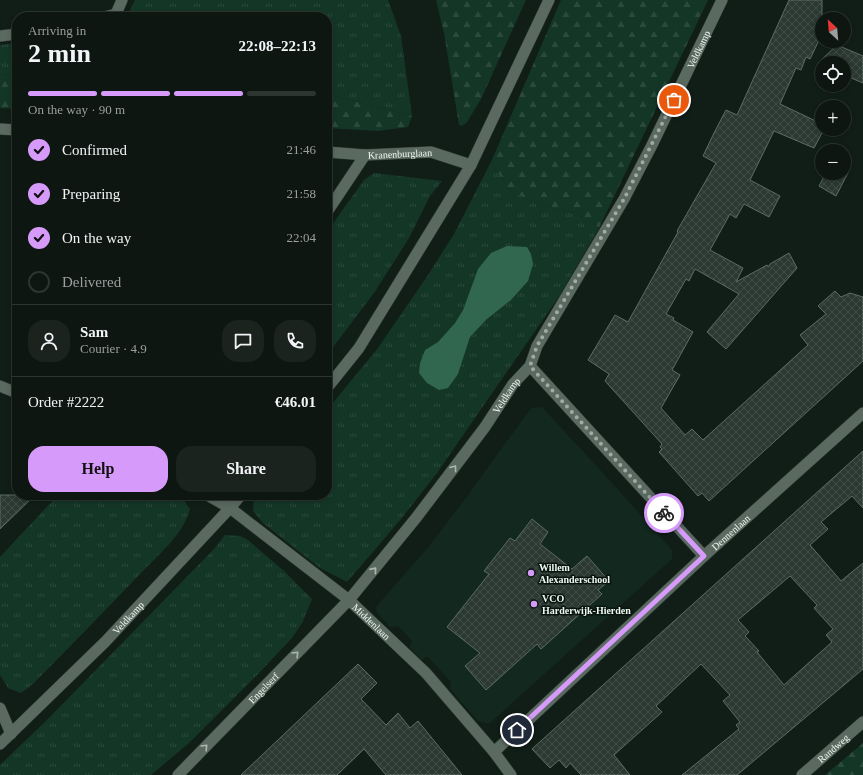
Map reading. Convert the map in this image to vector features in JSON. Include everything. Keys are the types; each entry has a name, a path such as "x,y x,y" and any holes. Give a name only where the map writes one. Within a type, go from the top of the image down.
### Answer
{"street":[{"path":"119,12 122,0"},
{"path":"332,382 359,348 471,165 549,0"},
{"name":"Veldkamp","path":"349,600 421,512 485,427 513,384 530,366 537,346 624,199 722,0"},
{"path":"0,36 12,35"},
{"path":"0,129 12,130"},
{"name":"Kranenburglaan","path":"332,152 365,155 431,152 471,165"},
{"path":"332,204 365,155"},
{"path":"530,366 704,556"},
{"path":"0,386 12,391"},
{"name":"Dennenlaan","path":"494,752 704,556 863,413"},
{"name":"Middenlaan","path":"216,500 230,508 349,600 426,673 494,752 510,775"},
{"name":"Veldkamp","path":"11,734 105,642 237,500"},
{"name":"Engelserf","path":"178,775 349,600"},
{"path":"0,708 11,734 0,744"},
{"name":"Randweg","path":"802,775 863,722"}],"shaded area":[{"path":"507,246 527,247 531,254 533,264 528,281 511,300 487,319 470,337 458,374 448,388 439,390 427,383 419,373 420,363 425,350 438,342 455,323 463,310 478,269 491,253"},
{"name":"Willem Alexanderschool","path":"542,407 672,550 672,559 489,724 478,721 450,689 451,682 428,657 422,660 409,647 412,641 398,626 390,627 377,613 376,607 430,545 531,408"}],"green space":[{"path":"135,0 388,0 401,36 412,116 332,95 332,12 131,12 130,10"},
{"path":"436,0 526,0 481,99 467,122 462,126 459,125 444,33"},
{"path":"561,0 708,0 599,228 575,213 540,205 509,190 491,162"},
{"path":"12,44 12,75 0,74 0,45"},
{"path":"0,74 12,75 12,109 0,108"},
{"path":"332,95 412,116 408,127 378,131 332,128"},
{"path":"491,162 509,190 540,205 575,213 599,228 560,295 437,473 401,519 347,582 320,568 263,523 253,511 254,500 332,500 332,404 378,348 454,234","holes":["478,269 487,319 470,337 458,374 420,363 425,350 438,342 455,323 463,310"]},
{"path":"374,173 442,181 430,196 409,238 374,293 332,348 332,225 364,180"},
{"path":"53,500 184,500 190,509 182,527 169,544 33,684 21,693 8,688 0,675 0,557"},
{"path":"225,535 240,536 248,540 285,572 312,599 302,623 292,638 189,743 151,775 0,775 0,765 48,719 214,549"},
{"path":"863,743 863,775 825,775"}],"building":[{"path":"789,0 822,0 822,12 815,12 815,48 810,59 806,57 801,70 796,68 780,104 815,121 815,136 820,136 814,148 774,131 750,180 780,196 769,217 744,204 736,218 730,214 710,250 743,268 736,282 767,265 768,267 770,264 789,253 797,268 726,349 707,332 739,294 695,269 689,281 686,279 666,314 693,332 672,370 680,375 661,408 685,435 692,429 703,440 808,345 800,335 826,314 818,306 835,291 841,297 850,293 863,297 863,361 709,501 702,493 698,496 659,452 662,449 660,447 662,444 605,381 609,374 588,360 615,315 628,322 716,163 703,156 726,110 737,115"},
{"path":"834,48 844,48 863,56 863,83 851,78 851,56 825,56"},
{"path":"822,180 844,180 836,196 819,186"},
{"path":"863,451 863,508 852,496 821,522 828,529 810,545 841,581 863,563 863,669 737,775 682,775 739,729 736,725 740,722 723,701 730,695 701,664 656,706 662,712 614,755 630,775 581,775 570,763 566,768 559,760 550,768 532,749","holes":["790,576 817,605 814,608 833,629 826,635 832,642 784,685 757,652 759,651 745,636 749,632 738,620"]},
{"path":"0,495 12,495 12,500 30,500 0,529"},
{"path":"532,519 548,532 540,544 572,569 587,556 609,581 598,590 602,594 541,649 537,644 486,690 465,666 480,653 447,627 489,574 484,571 510,538 515,541"},
{"path":"358,664 377,683 361,699 386,725 398,713 410,728 418,721 462,775 386,775 364,749 337,775 241,775"}],"way so far":[{"path":"664,513 530,366 537,346 624,199 674,100"}],"place":[{"name":"Willem Alexanderschool","path":"531,573"},
{"name":"VCO Harderwijk-Hierden","path":"534,604"}],"route":[{"path":"517,730 704,556 664,513"}]}
